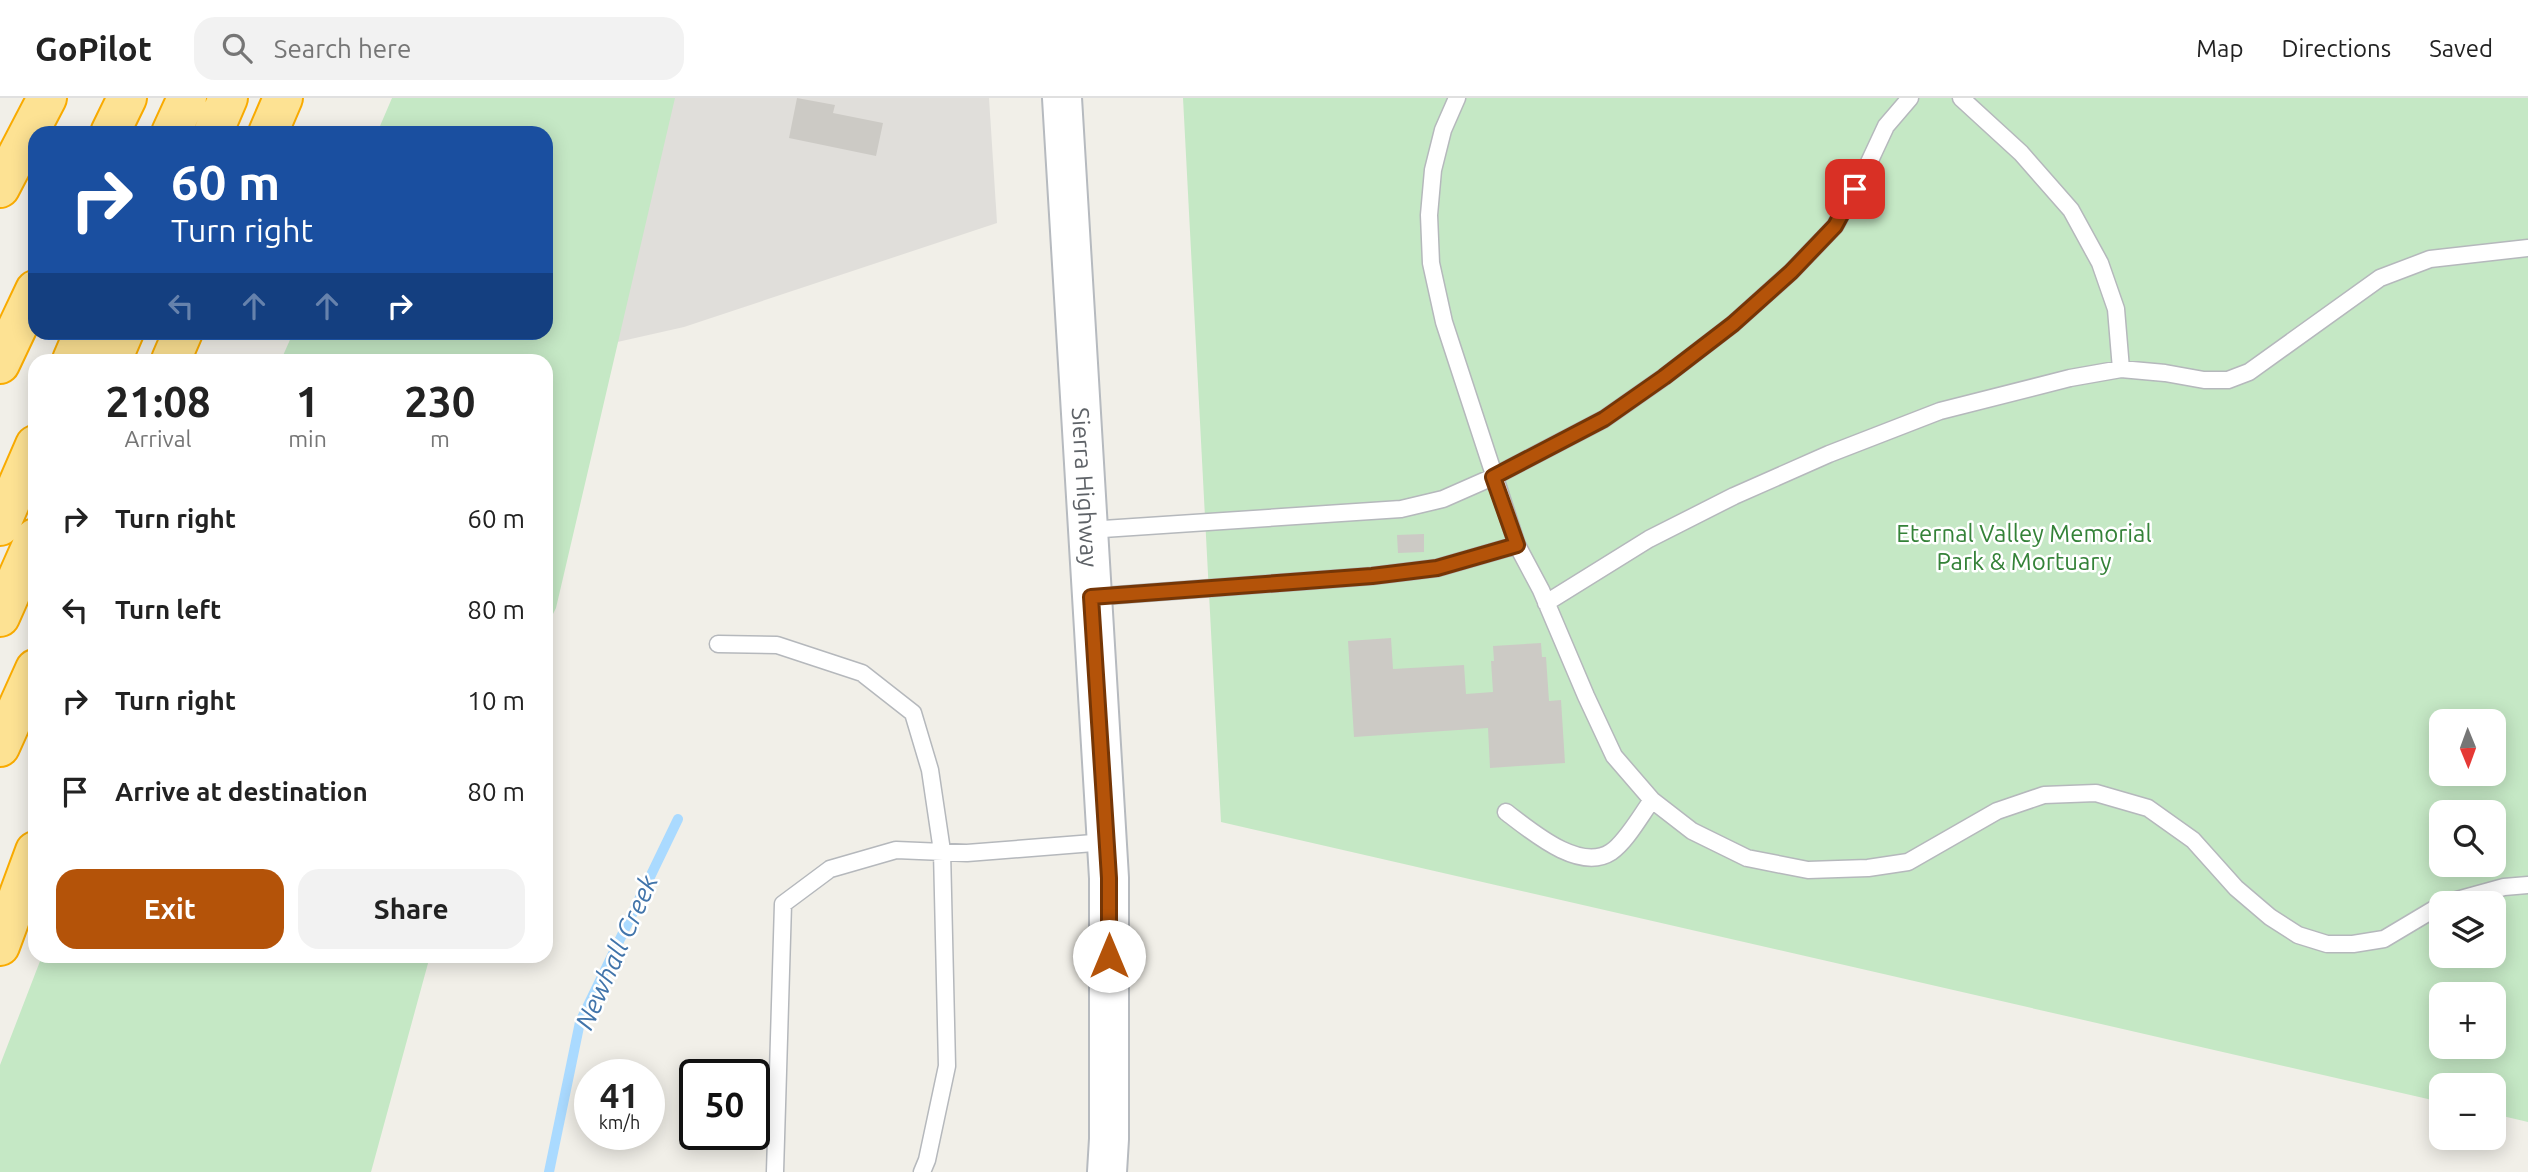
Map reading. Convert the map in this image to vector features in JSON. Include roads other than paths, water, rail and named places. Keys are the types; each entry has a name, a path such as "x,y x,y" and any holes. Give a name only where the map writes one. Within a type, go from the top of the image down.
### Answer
{"highway":[{"path":"32,126 47,98"},
{"path":"113,126 127,98"},
{"path":"174,126 187,98"},
{"path":"216,126 229,98"},
{"path":"271,126 284,98"},
{"path":"0,188 28,134"},
{"path":"0,364 28,305"},
{"path":"0,526 28,461"},
{"path":"0,617 28,554"},
{"path":"0,747 28,685"},
{"path":"0,946 28,870"}],"main road":[{"name":"Sierra Highway","path":"1062,98 1109,878 1107,1172"}],"lane":[{"path":"1457,98 1443,131 1433,170 1429,215 1431,262 1444,322 1517,545 1546,603 1614,756 1652,800 1692,831 1747,858 1808,870 1868,868 1908,862 1997,810 2044,795 2096,793 2148,808 2193,840 2236,888 2270,917 2298,935 2327,944 2353,944 2384,939 2429,913"},
{"path":"1088,530 1401,509 1443,499 1493,477 1604,419 1733,324 1791,272 1835,226 1886,127 1910,98"},
{"path":"1961,98 2021,153 2071,210 2099,263 2116,309 2121,369"},
{"path":"1546,603 1650,539 1734,496 1829,454 1940,411 2070,378 2121,369 2204,380 2228,380 2249,372 2380,278 2430,259 2528,248"},
{"path":"1091,597 1372,576 1437,568 1517,545"},
{"path":"718,644 777,645 862,673 913,712 930,770 942,851 947,1066 928,1160 922,1172"},
{"path":"1506,812 1546,843 1580,857 1599,856 1612,851 1652,800"},
{"path":"775,1172 783,904 830,869 896,850 967,853 1106,842"},
{"path":"2490,891 2528,885"}],"waterway":[{"name":"Newhall Creek","path":"549,1172 580,1022 678,819"}],"park label":[{"name":"Eternal Valley Memorial Park & Mortuary","path":"2024,547"}]}
